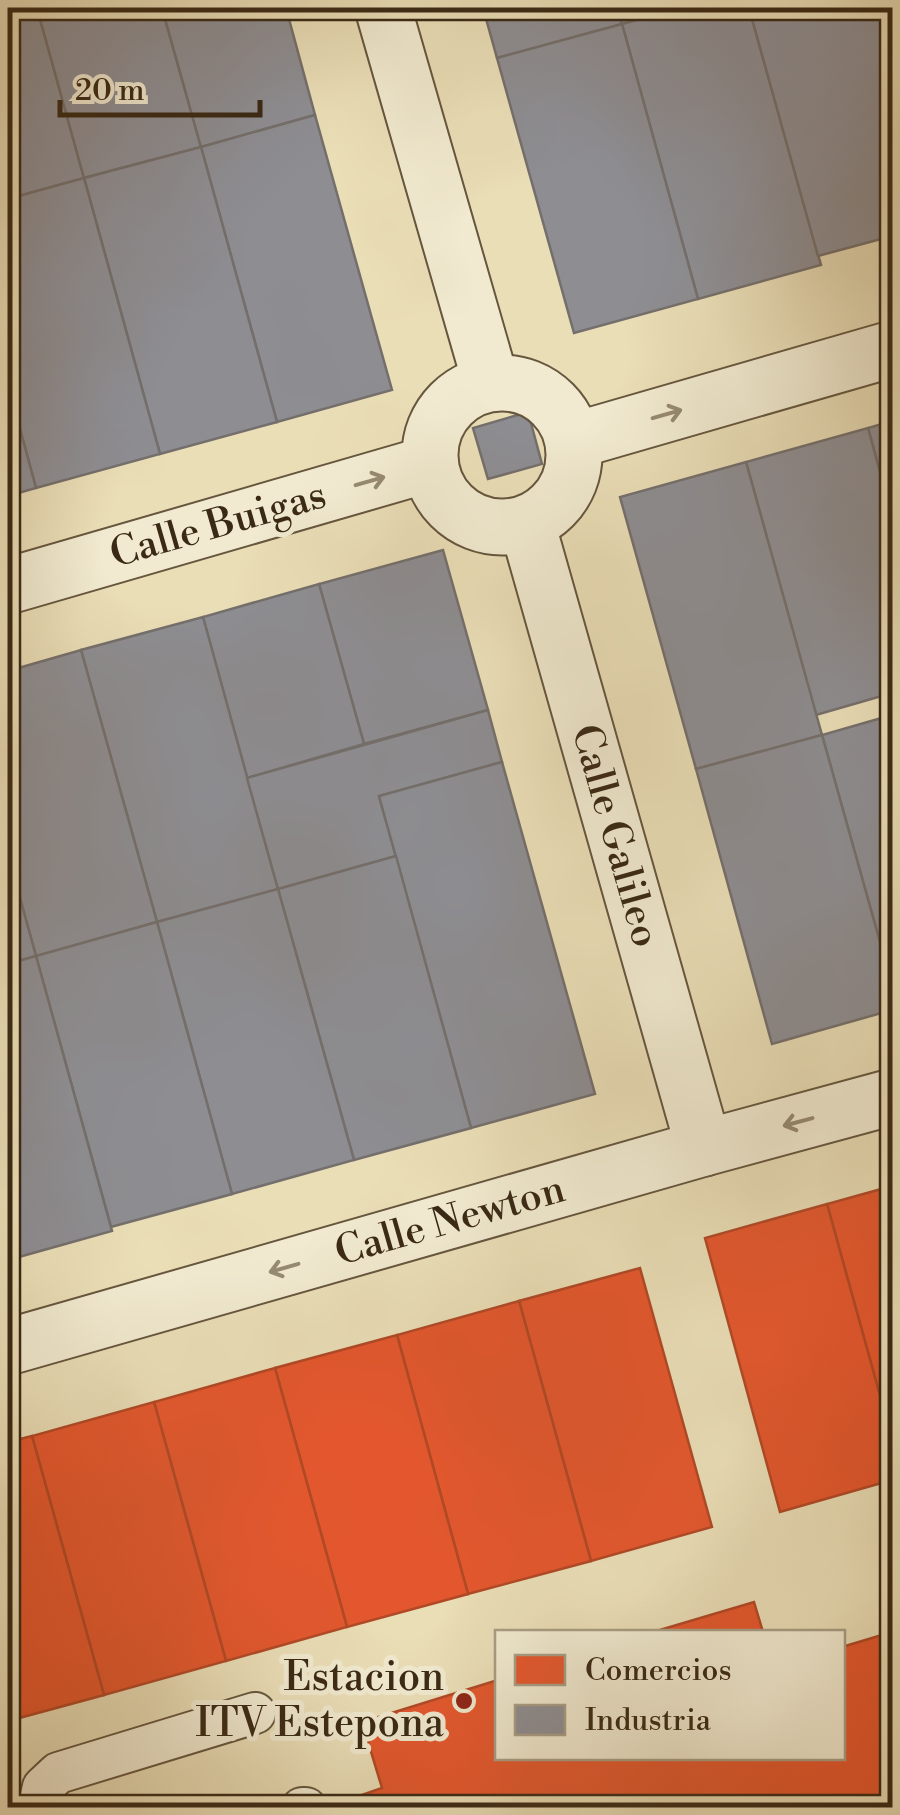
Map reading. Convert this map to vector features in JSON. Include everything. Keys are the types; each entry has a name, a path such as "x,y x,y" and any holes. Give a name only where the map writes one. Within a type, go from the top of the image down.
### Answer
{"street":[{"path":"383,8 490,383"},
{"path":"573,441 892,349"},
{"path":"490,383 512,383 552,402 566,420 573,441 570,482 559,500 527,524 501,528 476,523 454,509 438,488 429,464 430,442 450,403 469,390 490,383"},
{"name":"Calle Buigas","path":"8,586 429,464"},
{"name":"Calle Galileo","path":"527,524 704,1148"},
{"name":"Calle Newton","path":"8,1347 892,1097"}],"lane":[{"path":"38,1808 43,1787 58,1773 255,1713"}],"building: Comercios":[{"path":"892,1186 892,1439 827,1204"},
{"path":"827,1204 892,1439 892,1480 780,1512 705,1238"},
{"path":"640,1268 712,1527 591,1561 519,1301"},
{"path":"519,1301 591,1561 468,1594 397,1335"},
{"path":"397,1335 468,1594 347,1627 275,1368"},
{"path":"275,1368 347,1627 226,1661 154,1402"},
{"path":"154,1402 226,1661 104,1695 32,1436"},
{"path":"32,1436 104,1695 8,1721 8,1442"},
{"path":"754,1602 762,1630 660,1630"},
{"name":"Estacion ITV Estepona","path":"892,1632 892,1808 356,1808 353,1798 382,1788 362,1722 495,1681 495,1760 845,1760 845,1646"}],"building: Industria":[{"path":"8,8 37,8 84,178 8,199"},
{"path":"37,8 162,8 201,147 84,178"},
{"path":"162,8 286,8 315,115 201,147"},
{"path":"483,8 617,8 622,24 497,58"},
{"path":"617,8 681,8 622,24"},
{"path":"681,8 749,8 821,265 698,299 622,24"},
{"path":"749,8 886,8 892,29 892,236 818,256"},
{"path":"622,24 698,299 574,333 497,58"},
{"path":"315,115 392,390 277,422 201,147"},
{"path":"201,147 277,422 160,454 84,178"},
{"path":"84,178 160,454 36,488 8,385 8,199"},
{"path":"8,385 36,488 8,496"},
{"path":"528,412 542,464 488,479 473,428"},
{"path":"892,421 892,516 868,428"},
{"path":"868,428 892,516 892,693 816,715 746,462"},
{"path":"746,462 822,735 696,769 620,497"},
{"path":"443,550 488,710 364,744 319,584"},
{"path":"319,584 364,744 247,778 203,617"},
{"path":"203,617 278,889 157,922 81,650"},
{"path":"81,650 157,922 36,956 8,855 8,671"},
{"path":"488,710 502,762 379,796 396,856 278,889 247,778"},
{"path":"892,715 892,985 822,735"},
{"path":"822,735 892,985 892,1010 772,1044 696,769"},
{"path":"502,762 595,1094 471,1128 379,796"},
{"path":"8,855 36,956 8,964"},
{"path":"396,856 471,1128 354,1160 278,889"},
{"path":"278,889 354,1160 232,1194 157,922"},
{"path":"157,922 232,1194 111,1227 36,956"},
{"path":"36,956 112,1231 8,1260 8,964"}],"place":[{"name":"Estacion ITV Estepona","path":"464,1701"}]}
